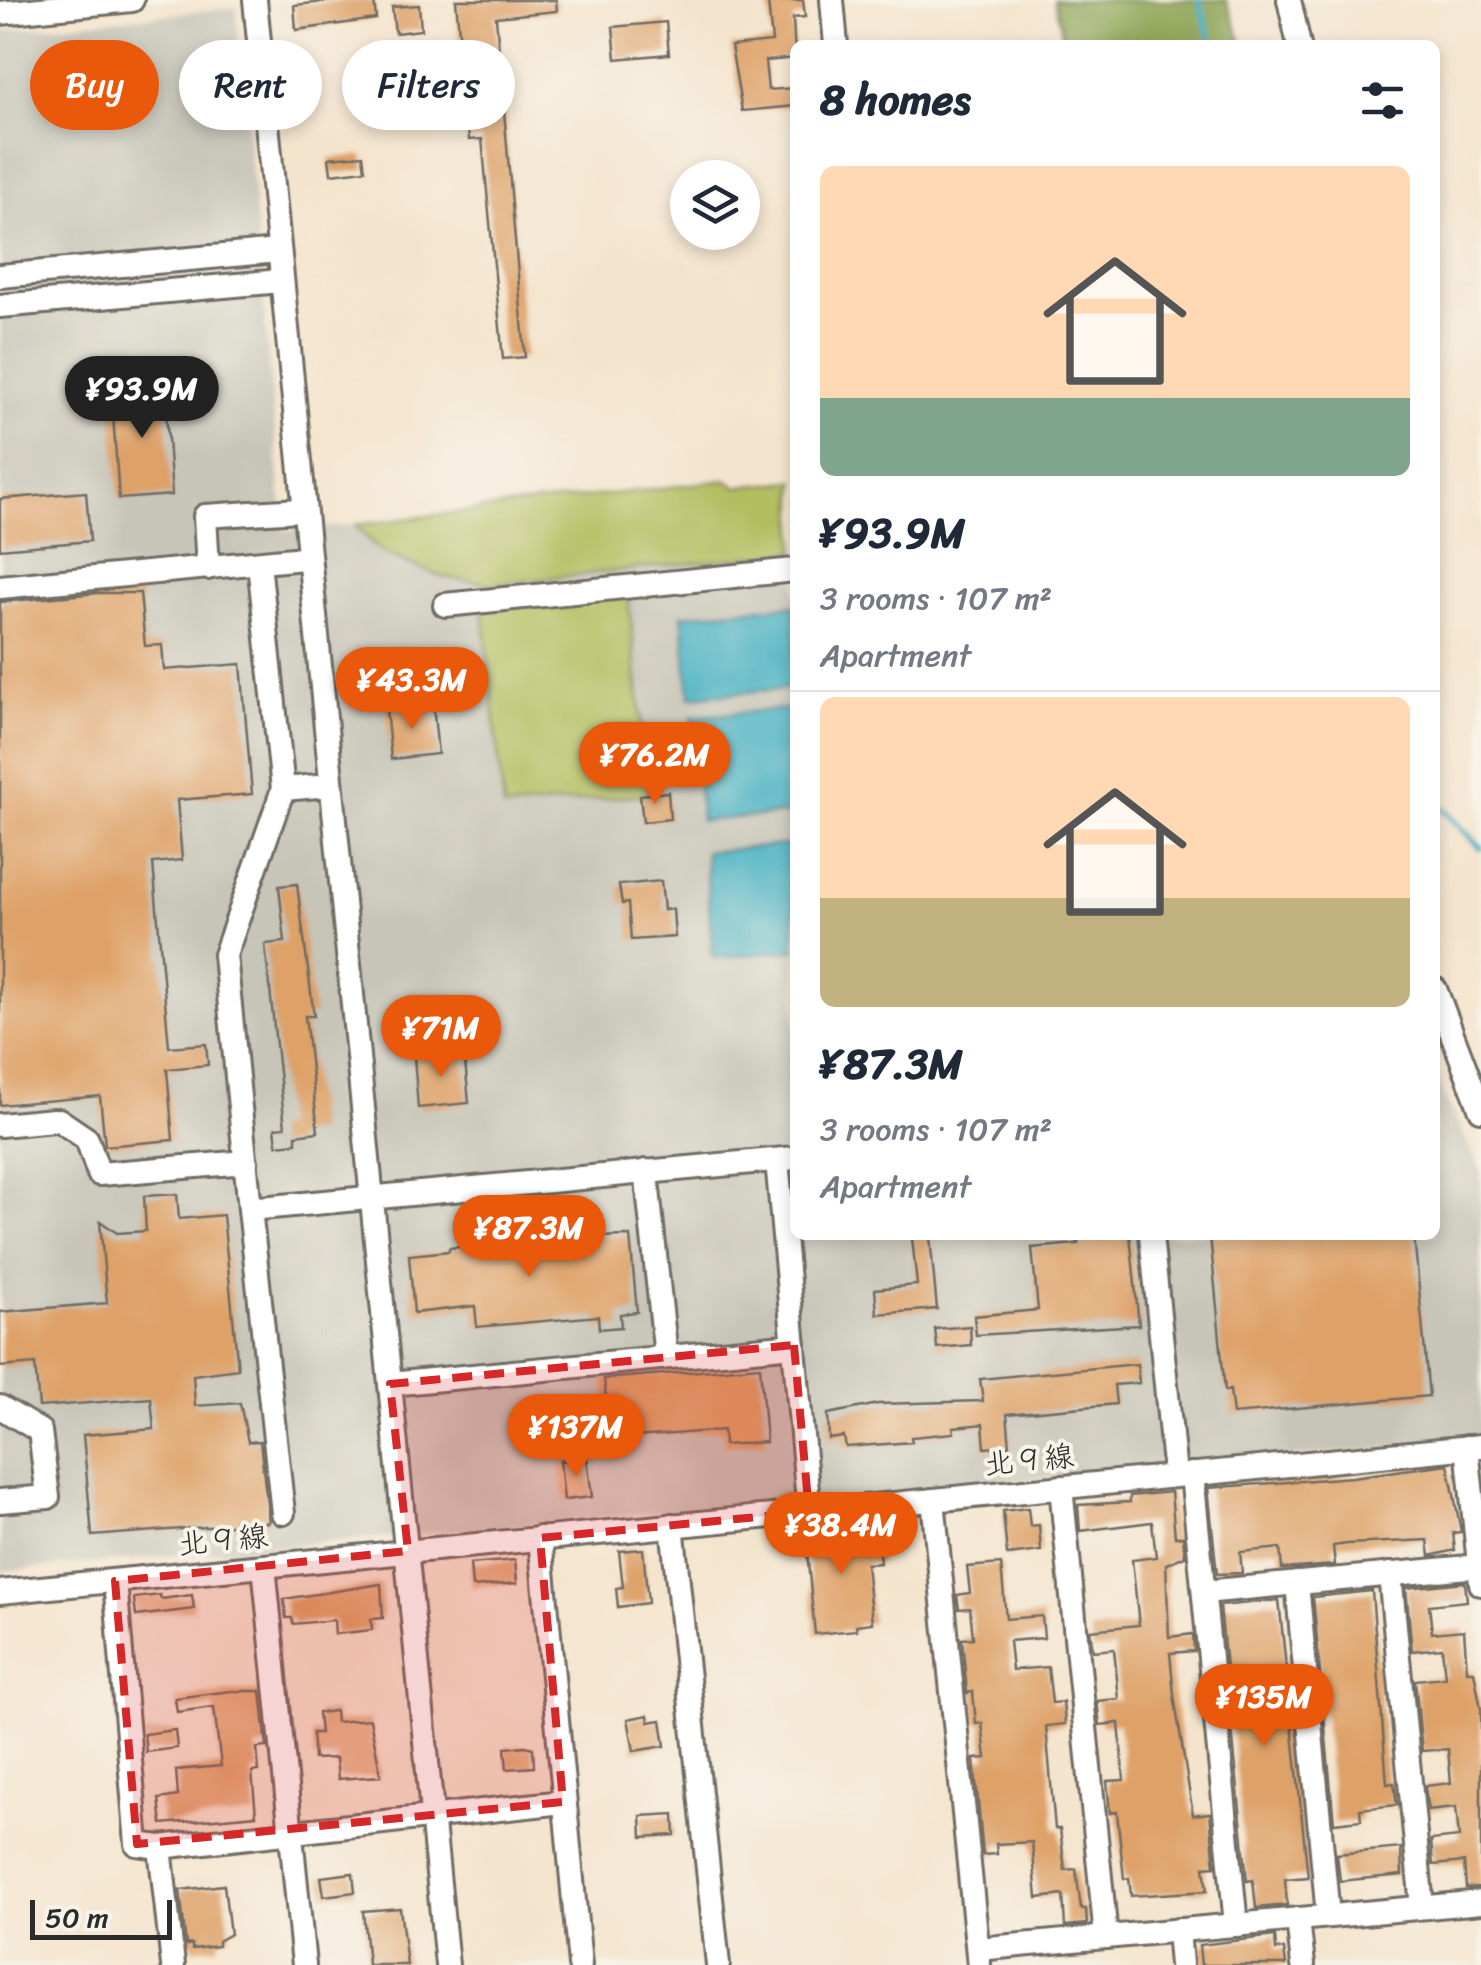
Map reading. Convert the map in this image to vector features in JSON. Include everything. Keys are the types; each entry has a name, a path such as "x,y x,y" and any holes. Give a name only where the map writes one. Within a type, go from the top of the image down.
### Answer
{"street":[{"path":"0,13 132,0"},
{"path":"256,0 304,558 373,1196 446,1965"},
{"path":"832,0 836,40"},
{"path":"1289,0 1298,40"},
{"path":"0,276 278,252"},
{"path":"0,306 281,281"},
{"path":"208,568 204,516 300,510"},
{"path":"0,587 304,558"},
{"path":"259,563 283,789 224,954 283,1514"},
{"path":"446,604 790,570"},
{"path":"283,789 330,786"},
{"path":"1440,1003 1481,1110"},
{"path":"0,1125 56,1120 88,1140 98,1174 246,1162"},
{"path":"250,1209 786,1159 794,1345 809,1512"},
{"path":"646,1171 666,1357"},
{"path":"1152,1240 1204,1592 1236,1924"},
{"path":"390,1384 794,1345"},
{"path":"0,1407 40,1432 48,1497 0,1501"},
{"path":"1204,1592 1390,1574 1480,1575 1474,1446"},
{"name":"北９線","path":"0,1592 1474,1446"},
{"path":"1061,1487 1106,1937"},
{"path":"934,1500 978,1957 1106,1937 1481,1902"},
{"path":"672,1525 718,1965"},
{"path":"540,1538 580,1965"},
{"path":"264,1566 304,1965"},
{"path":"1390,1574 1422,1907"},
{"path":"115,1580 137,1844 160,1848 562,1802"},
{"path":"1297,1583 1328,1916"},
{"path":"160,1848 173,1965"},
{"path":"1298,1919 1303,1965"},
{"path":"1178,1930 1181,1965"}],"highlighted area":[{"path":"794,1345 809,1512 540,1538 563,1802 137,1844 115,1581 408,1551 390,1384"}],"shaded area":[{"path":"236,8 239,40 179,40 179,130 247,130 284,531 790,483 790,1240 1440,1240 1440,1087 1481,1171 1481,1440 0,1571 0,31"}],"green space":[{"path":"1054,0 1226,0 1241,40 1064,40"},
{"path":"726,480 737,487 790,482 790,553 494,584 442,577 381,552 355,525"},
{"path":"628,593 649,794 504,809 483,609"}],"water":[{"path":"790,605 790,688 690,697 682,615"},
{"path":"790,708 790,813 701,821 692,717"},
{"path":"790,844 790,950 713,958 705,852"}],"building":[{"path":"374,0 376,19 296,30 294,5"},
{"path":"456,0 556,0 557,11 496,17 498,40 460,40"},
{"path":"803,0 805,17 793,18 790,58 765,61 768,90 790,88 790,106 742,111 731,46 772,42 768,2"},
{"path":"419,5 421,30 395,33 392,7"},
{"path":"666,22 669,54 616,59 613,27"},
{"path":"468,130 506,130 525,357 503,359 482,139 469,140"},
{"path":"363,155 365,170 331,174 329,158"},
{"path":"164,383 172,495 119,499 111,387"},
{"path":"86,492 90,541 0,549 0,499"},
{"path":"140,593 145,646 162,645 164,670 241,664 252,794 177,800 182,860 153,863 169,1047 206,1044 208,1065 167,1069 173,1140 105,1146 100,1096 0,1105 0,602"},
{"path":"433,705 438,754 391,759 386,709"},
{"path":"668,792 670,819 643,822 640,795"},
{"path":"661,881 664,910 673,909 675,937 631,940 628,903 622,904 619,885"},
{"path":"297,884 314,1016 305,1016 318,1132 296,1135 296,1143 277,1145 275,1128 285,1127 265,944 285,942 279,886"},
{"path":"464,1051 469,1103 418,1108 414,1056"},
{"path":"177,1194 179,1219 223,1215 238,1369 193,1375 195,1406 240,1403 248,1442 260,1441 269,1522 92,1536 83,1435 154,1429 151,1398 39,1407 35,1364 0,1367 0,1312 107,1303 100,1221 117,1233 146,1231 144,1196"},
{"path":"552,1233 553,1238 630,1236 637,1312 620,1314 621,1327 599,1329 598,1316 477,1327 475,1306 414,1313 409,1255 449,1251 469,1246 469,1241"},
{"path":"912,1240 930,1240 937,1309 877,1314 875,1289 917,1285"},
{"path":"1077,1240 1130,1240 1139,1325 976,1335 974,1316 1038,1310 1032,1248 1078,1244"},
{"path":"1210,1240 1414,1240 1429,1396 1233,1414 1230,1390 1225,1391"},
{"path":"970,1326 971,1345 937,1348 935,1329"},
{"path":"1137,1364 1139,1383 1114,1385 1116,1404 1007,1414 1010,1446 985,1448 983,1424 953,1427 954,1433 911,1437 912,1442 846,1447 844,1437 829,1439 828,1414 878,1404 983,1401 980,1379"},
{"path":"760,1366 766,1442 724,1445 723,1430 610,1439 604,1379"},
{"path":"587,1458 592,1497 564,1500 560,1461"},
{"path":"1448,1464 1461,1532 1453,1533 1455,1550 1430,1556 1428,1540 1347,1544 1333,1546 1335,1565 1282,1569 1280,1548 1240,1552 1242,1573 1217,1574 1208,1488 1353,1477"},
{"path":"1171,1492 1175,1537 1183,1536 1185,1556 1166,1564 1169,1637 1193,1634 1194,1651 1170,1653 1174,1695 1193,1815 1210,1813 1215,1866 1204,1867 1207,1891 1131,1896 1129,1878 1124,1879 1117,1812 1110,1813 1107,1781 1124,1780 1119,1723 1100,1725 1097,1701 1119,1699 1114,1649 1093,1651 1090,1630 1139,1625 1132,1560 1156,1557 1152,1522 1080,1531 1078,1505 1130,1502 1130,1496"},
{"path":"1028,1508 1030,1526 1039,1525 1041,1551 1007,1555 1003,1511"},
{"path":"876,1525 880,1563 866,1564 872,1623 856,1625 857,1630 815,1634 805,1532"},
{"path":"643,1549 648,1603 618,1607 616,1588 623,1587 619,1551"},
{"path":"515,1560 517,1583 472,1587 470,1564"},
{"path":"1001,1564 1006,1619 1042,1616 1044,1638 1009,1641 1012,1670 1048,1667 1052,1703 1063,1702 1065,1724 1046,1726 1055,1829 1060,1829 1065,1870 1076,1869 1087,1924 1065,1926 1063,1895 1037,1898 1032,1842 996,1844 997,1854 983,1855 974,1759 986,1758 982,1723 976,1724 973,1692 967,1693 962,1639 973,1638 970,1608 959,1609 957,1595 970,1593 967,1567"},
{"path":"1465,1582 1467,1601 1429,1605 1432,1633 1464,1630 1467,1671 1474,1671 1481,1709 1481,1887 1466,1888 1464,1862 1433,1865 1431,1840 1459,1837 1456,1807 1428,1810 1425,1786 1451,1783 1448,1749 1422,1751 1415,1680 1445,1677 1442,1648 1412,1651 1406,1588"},
{"path":"381,1584 383,1618 371,1619 372,1630 335,1634 334,1620 293,1624 292,1618 286,1618 284,1599"},
{"path":"1372,1591 1387,1784 1394,1783 1397,1805 1360,1809 1361,1820 1334,1823 1313,1597"},
{"path":"160,1595 161,1599 192,1595 194,1609 136,1616 134,1598"},
{"path":"1279,1600 1308,1877 1285,1879 1287,1905 1256,1908 1253,1880 1247,1881 1220,1606"},
{"path":"261,1691 267,1747 257,1748 259,1771 252,1772 256,1815 162,1824 159,1799 178,1796 176,1770 221,1766 214,1707 177,1712 175,1698"},
{"path":"335,1711 336,1722 370,1719 381,1776 338,1779 336,1758 314,1759 312,1733 320,1733 318,1713"},
{"path":"648,1715 649,1722 661,1720 665,1746 634,1751 628,1719"},
{"path":"175,1730 177,1748 146,1752 144,1734"},
{"path":"505,1748 533,1748 534,1767 507,1769"},
{"path":"674,1814 675,1835 642,1837 641,1816"},
{"path":"1401,1848 1402,1875 1340,1881 1337,1854"},
{"path":"353,1873 355,1892 324,1896 321,1877"},
{"path":"224,1885 230,1934 218,1941 218,1946 192,1949 192,1944 186,1945 180,1890"},
{"path":"400,1908 407,1965 368,1965 363,1911"},
{"path":"1275,1936 1276,1950 1284,1949 1286,1965 1201,1965 1199,1945"}],"waterway":[{"path":"1199,0 1211,40"},
{"path":"1440,806 1481,848"}]}
